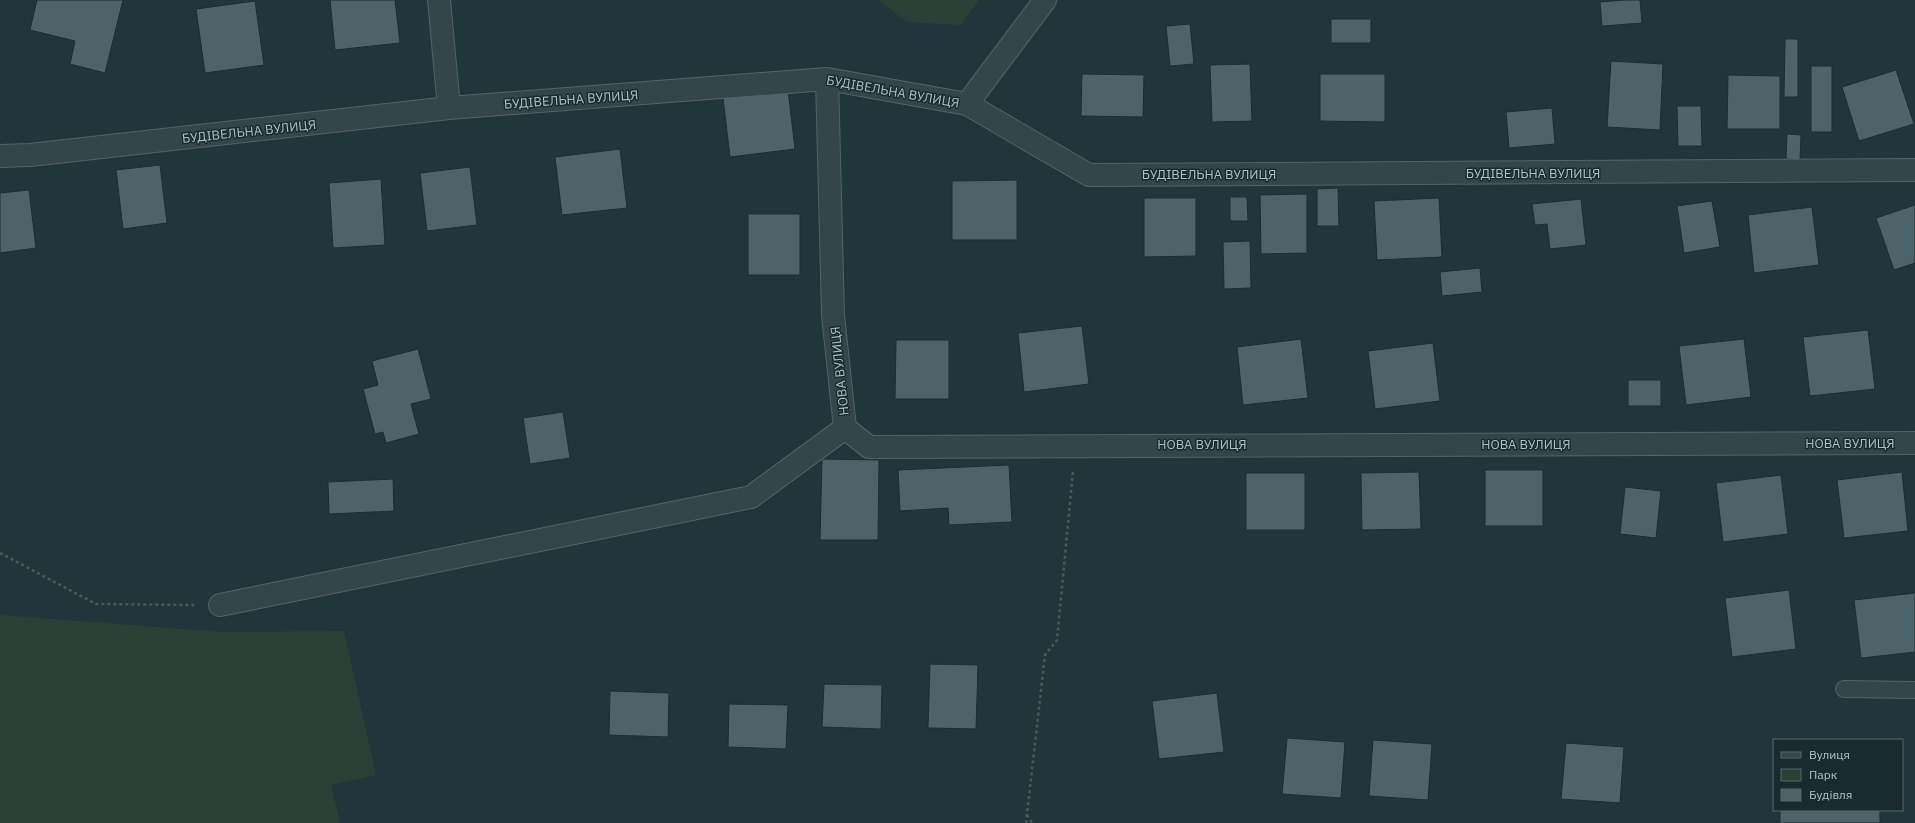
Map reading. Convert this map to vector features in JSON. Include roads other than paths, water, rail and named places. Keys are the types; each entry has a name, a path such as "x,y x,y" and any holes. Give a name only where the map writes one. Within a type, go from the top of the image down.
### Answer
{"street":[{"path":"439,0 449,108"},
{"path":"967,104 1045,0"},
{"name":"БУДІВЕЛЬНА ВУЛИЦЯ","path":"0,156 30,155 449,108 827,78 967,104 1089,175 1915,170"},
{"name":"НОВА ВУЛИЦЯ","path":"827,78 832,315 845,428 869,446 1915,443"},
{"path":"220,605 751,497 845,428"}],"lane":[{"path":"1844,689 1915,690"}]}
